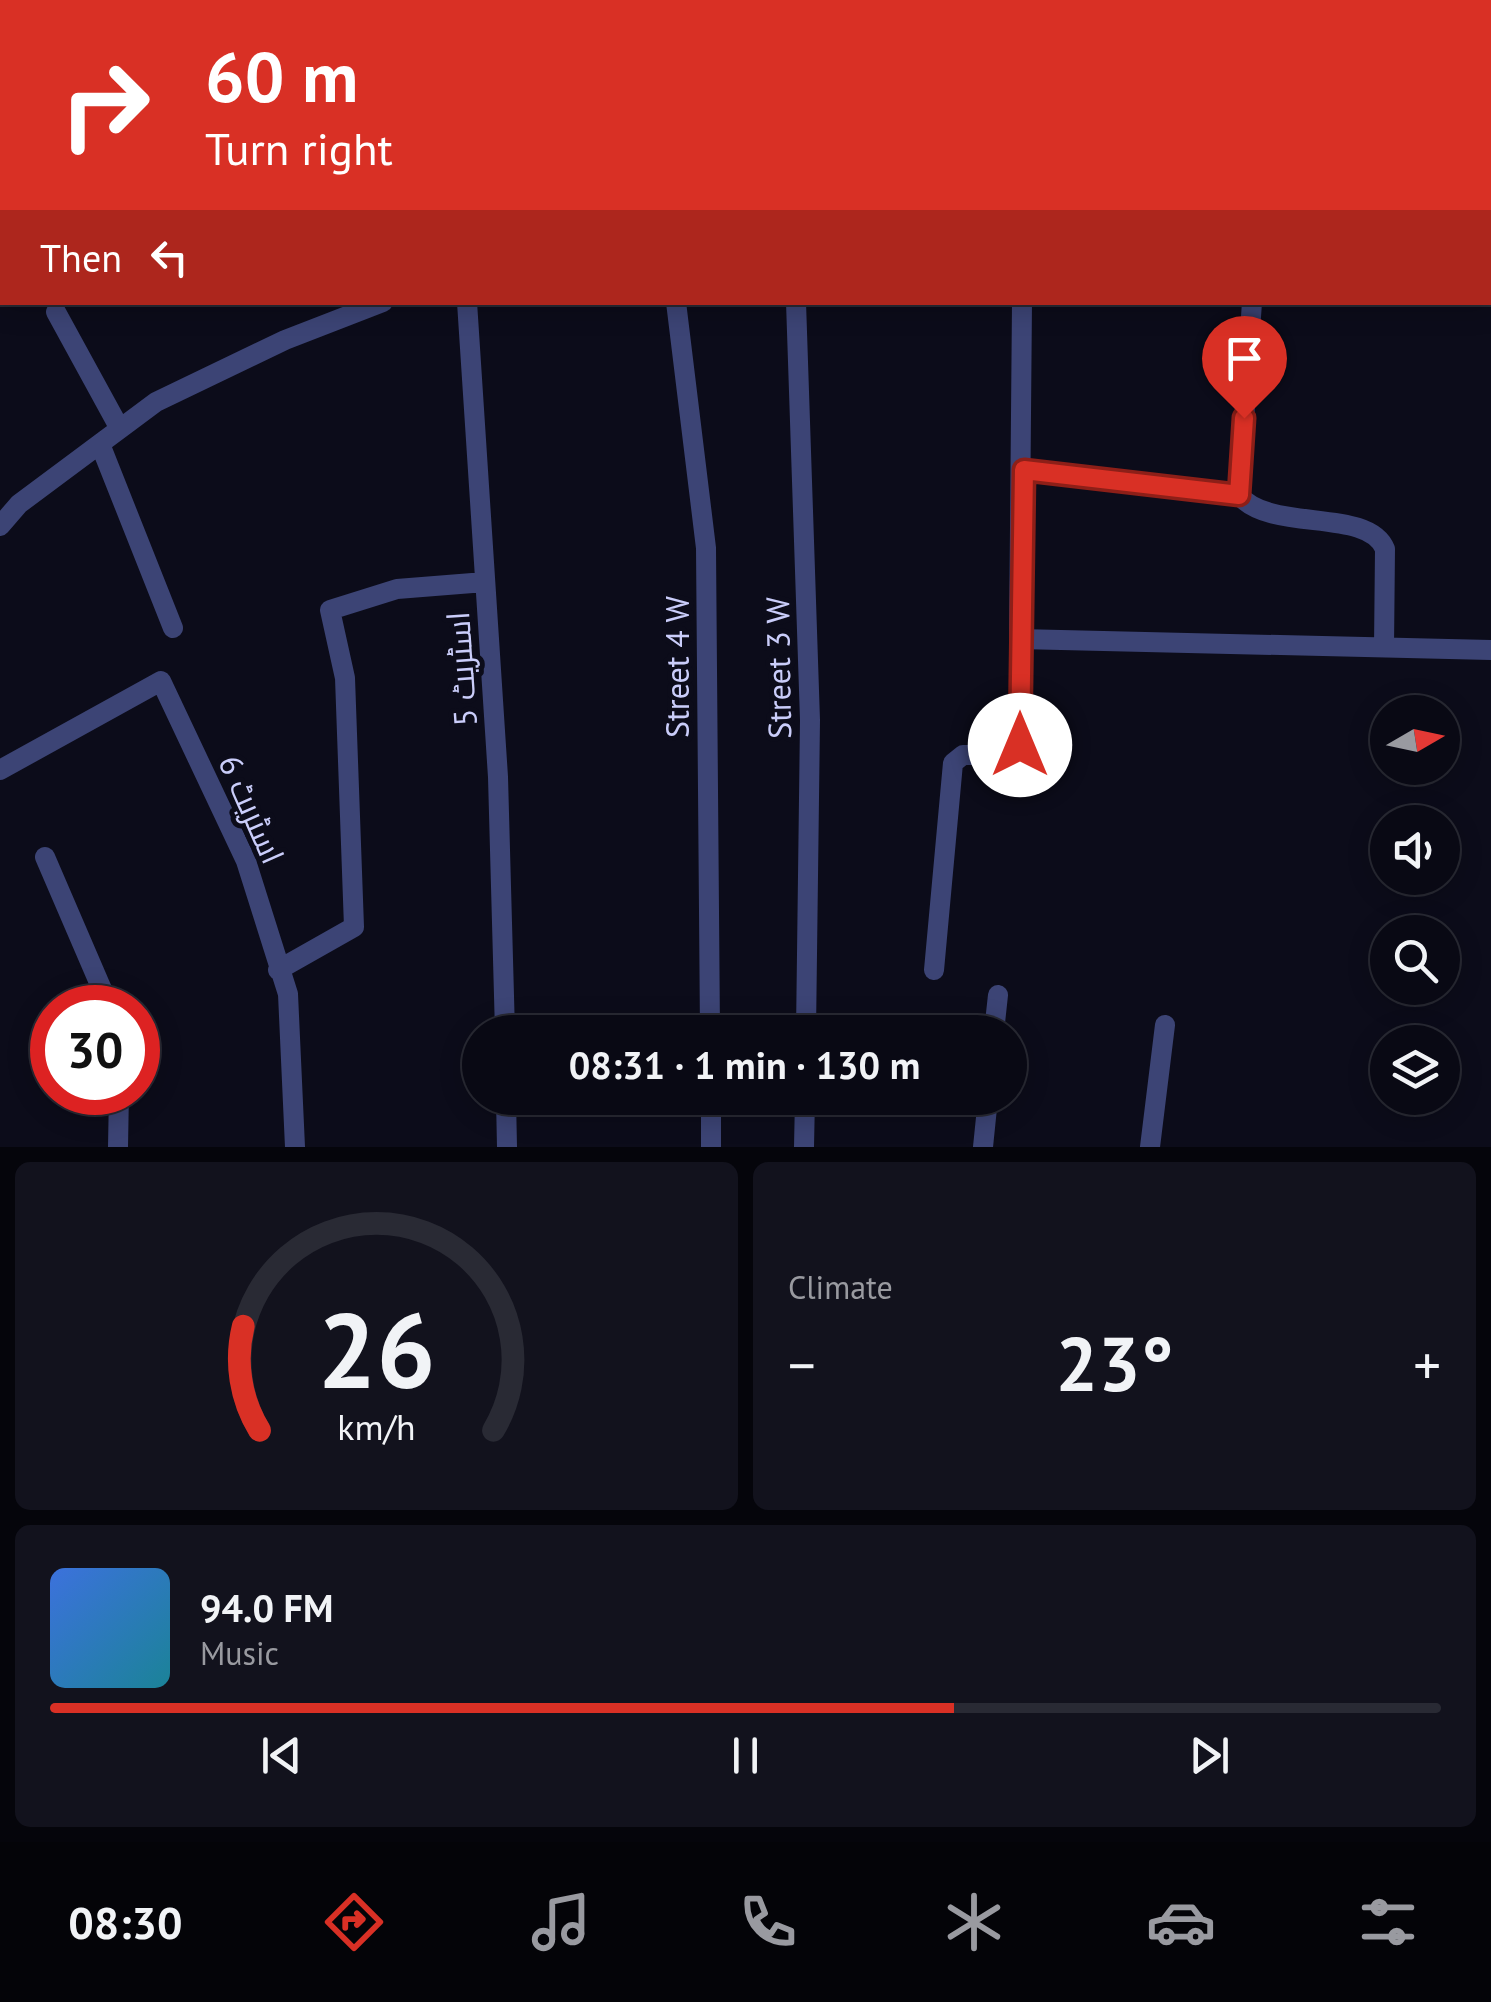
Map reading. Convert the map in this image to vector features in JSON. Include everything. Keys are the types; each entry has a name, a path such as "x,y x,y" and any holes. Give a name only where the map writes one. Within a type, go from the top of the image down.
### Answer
{"street":[{"path":"0,526 19,504 156,402 284,340 375,305"},
{"name":"اسٹریٹ 5","path":"467,305 498,777 504,1015"},
{"name":"Street 4 W","path":"676,305 706,548 710,1015"},
{"name":"Street 3 W","path":"796,305 810,720 806,1015"},
{"path":"934,970 953,762 962,755 1015,755 1020,745 1022,305"},
{"path":"1239,495 1252,305"},
{"path":"56,312 120,429"},
{"path":"100,444 173,628"},
{"path":"1024,470 1239,495 1256,512 1362,529 1382,540 1384,647"},
{"path":"278,970 354,927 345,678 330,610 397,588 485,582"},
{"path":"1020,639 1491,650"},
{"name":"اسٹریٹ 6","path":"0,770 161,681 246,861 288,994 295,1147"},
{"path":"44,857 100,985"},
{"path":"996,1015 998,995"},
{"path":"1150,1147 1165,1025"},
{"path":"118,1147 119,1115"},
{"path":"506,1115 507,1147"},
{"path":"710,1115 711,1147"},
{"path":"804,1115 804,1147"},
{"path":"982,1147 986,1115"}],"route":[{"path":"1020,745 1024,470 1239,495 1244,418"}]}
